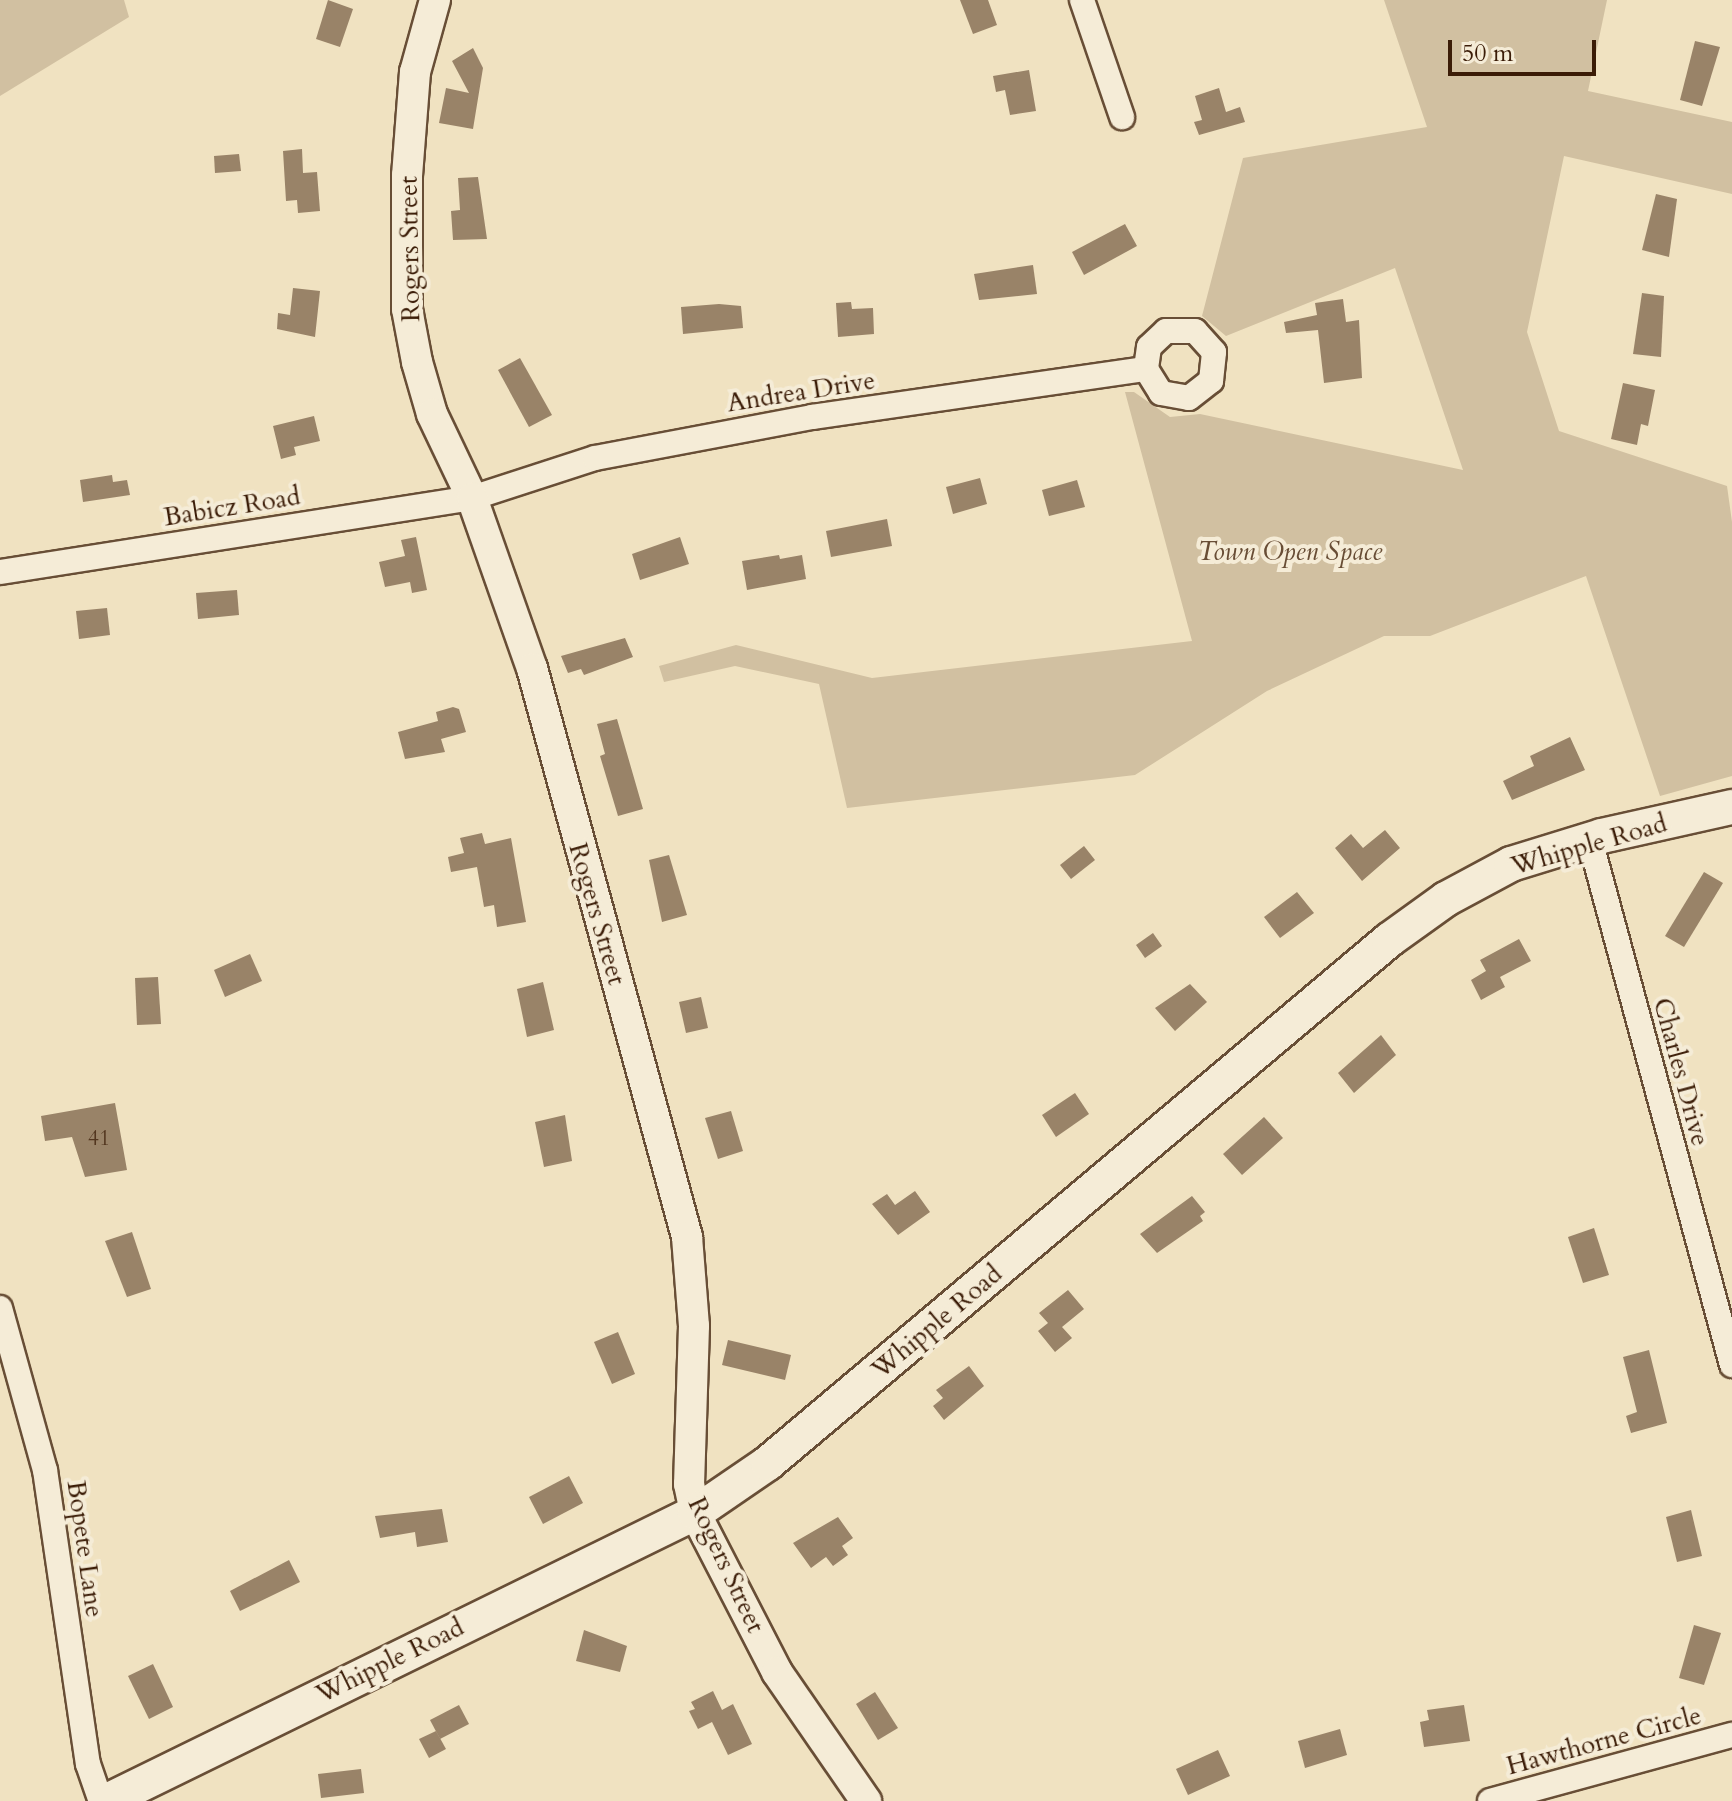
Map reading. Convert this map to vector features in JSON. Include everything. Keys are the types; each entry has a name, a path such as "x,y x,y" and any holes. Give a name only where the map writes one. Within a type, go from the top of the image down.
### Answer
{"main road":[{"name":"Whipple Road","path":"104,1801 695,1513 768,1463 1389,940 1446,899 1511,864 1590,840 1732,807"}],"street":[{"name":"Rogers Street","path":"435,0 415,72 407,175 407,309 432,414 472,498 532,668 687,1237 694,1326 689,1484 695,1513 777,1672 866,1801"},
{"path":"1082,0 1122,117"},
{"name":"Andrea Drive","path":"472,498 595,458 679,440 1146,369"},
{"name":"Babicz Road","path":"0,572 472,498"},
{"name":"Charles Drive","path":"1590,840 1732,1365"},
{"name":"Bopete Lane","path":"0,1308 42,1457 88,1764 104,1801"},
{"name":"Hawthorne Circle","path":"1490,1801 1732,1735"}],"green space":[{"path":"0,0 124,0 129,17 0,96"},
{"name":"Town Open Space","path":"1384,0 1607,0 1588,91 1732,122 1732,194 1564,156 1527,332 1559,431 1727,486 1732,522 1732,776 1660,796 1586,576 1430,636 1384,636 1267,691 1135,775 847,808 819,684 735,666 664,682 659,666 736,645 872,678 1192,641 1125,392 1134,392 1170,417 1200,414 1463,470 1395,268 1226,336 1202,316 1243,158 1427,127"}],"building":[{"path":"328,0 353,9 340,47 316,39"},
{"path":"960,0 988,0 997,25 973,34"},
{"path":"1695,41 1720,47 1702,106 1680,100"},
{"path":"473,48 483,68 473,129 439,123 446,88 469,93 452,61"},
{"path":"1029,70 1036,111 1010,115 1005,90 996,92 993,76"},
{"path":"1219,88 1226,112 1240,107 1245,122 1199,135 1194,122 1202,120 1195,96"},
{"path":"302,149 303,173 317,172 320,211 298,213 297,200 286,201 283,151"},
{"path":"239,154 241,171 215,173 214,156"},
{"path":"478,177 487,239 453,240 451,211 460,210 458,178"},
{"path":"1656,194 1677,199 1669,257 1642,250"},
{"path":"1125,224 1137,246 1084,275 1072,252"},
{"path":"1033,265 1037,294 979,300 974,274"},
{"path":"293,288 320,291 315,337 277,329 278,313 290,315"},
{"path":"1642,293 1664,296 1661,357 1633,354"},
{"path":"1343,299 1346,322 1359,320 1362,378 1324,383 1318,330 1286,333 1284,322 1317,315 1315,303"},
{"path":"851,302 852,309 873,308 874,334 838,337 836,303"},
{"path":"741,306 743,328 683,334 681,307"},
{"path":"520,358 552,415 529,427 498,370"},
{"path":"1623,383 1655,390 1648,426 1641,424 1637,445 1611,439"},
{"path":"314,416 320,441 294,447 296,455 281,459 273,426"},
{"path":"112,475 113,482 127,480 130,495 83,502 80,480"},
{"path":"980,478 987,504 953,514 946,487"},
{"path":"1077,480 1085,507 1049,516 1042,490"},
{"path":"887,519 892,546 831,557 826,531"},
{"path":"416,537 427,590 412,593 410,582 385,587 379,562 405,556 401,540"},
{"path":"680,537 689,564 640,580 632,554"},
{"path":"779,555 780,559 802,555 806,579 747,590 742,561"},
{"path":"237,590 239,615 198,619 196,593"},
{"path":"107,608 110,635 79,639 76,611"},
{"path":"625,638 633,657 584,675 581,669 568,673 561,656"},
{"path":"453,707 459,709 466,732 441,739 445,752 405,759 398,732 438,721 436,712"},
{"path":"617,719 643,809 618,816 600,756 605,754 597,724"},
{"path":"1570,737 1585,770 1512,800 1503,781 1534,766 1530,756"},
{"path":"1385,830 1400,848 1362,881 1335,848 1351,834 1363,848"},
{"path":"482,833 485,844 511,838 526,922 497,927 494,905 484,907 477,867 451,872 448,857 464,853 460,838"},
{"path":"1084,846 1095,860 1071,879 1060,865"},
{"path":"669,855 687,915 662,922 649,860"},
{"path":"1704,872 1723,883 1684,947 1665,936"},
{"path":"1297,892 1314,913 1280,938 1264,917"},
{"path":"1153,933 1162,946 1145,958 1136,945"},
{"path":"1519,939 1531,961 1500,977 1505,987 1481,1000 1471,980 1486,971 1480,960"},
{"path":"250,954 262,981 225,997 214,970"},
{"path":"158,977 161,1024 137,1025 135,978"},
{"path":"543,982 554,1030 527,1037 517,989"},
{"path":"1190,984 1207,1002 1175,1031 1155,1008"},
{"path":"701,997 708,1028 686,1033 679,1002"},
{"path":"1381,1035 1396,1055 1354,1093 1338,1073"},
{"path":"1075,1093 1089,1114 1056,1137 1042,1115"},
{"path":"115,1103 127,1170 85,1177 72,1137 45,1141 41,1116"},
{"path":"731,1111 743,1151 718,1159 705,1118"},
{"path":"565,1115 572,1161 544,1167 535,1122"},
{"path":"1264,1117 1283,1138 1242,1175 1223,1154"},
{"path":"915,1191 930,1212 898,1235 872,1204 887,1194 895,1205"},
{"path":"1192,1196 1205,1212 1200,1216 1203,1221 1157,1253 1140,1234"},
{"path":"1594,1228 1609,1275 1583,1283 1568,1237"},
{"path":"132,1232 151,1289 127,1297 105,1241"},
{"path":"1068,1290 1084,1309 1062,1327 1072,1338 1055,1352 1038,1331 1048,1323 1039,1313"},
{"path":"618,1332 635,1374 612,1384 594,1342"},
{"path":"728,1340 791,1355 785,1380 722,1365"},
{"path":"1649,1350 1667,1423 1631,1433 1626,1416 1637,1412 1623,1357"},
{"path":"969,1366 984,1386 944,1420 933,1406 943,1398 936,1390"},
{"path":"569,1476 583,1503 543,1524 529,1497"},
{"path":"442,1509 448,1542 417,1547 415,1532 380,1538 375,1516"},
{"path":"1691,1510 1702,1556 1677,1562 1666,1517"},
{"path":"838,1517 853,1538 842,1546 848,1555 833,1566 826,1557 811,1568 793,1543"},
{"path":"289,1560 300,1582 240,1611 230,1591"},
{"path":"1694,1625 1721,1633 1704,1685 1679,1678"},
{"path":"584,1630 627,1646 620,1672 576,1661"},
{"path":"153,1664 173,1707 149,1719 128,1676"},
{"path":"713,1691 722,1710 733,1704 752,1744 728,1755 712,1722 698,1729 689,1711 695,1709 691,1702"},
{"path":"875,1692 898,1728 878,1740 856,1704"},
{"path":"459,1705 469,1724 440,1739 430,1720"},
{"path":"1464,1705 1470,1741 1424,1747 1420,1722 1429,1720 1427,1710"},
{"path":"1340,1729 1347,1755 1305,1768 1298,1741"},
{"path":"436,1731 446,1749 429,1758 419,1739"},
{"path":"1218,1750 1230,1776 1188,1795 1176,1769"},
{"path":"361,1769 364,1793 321,1798 318,1774"}]}
